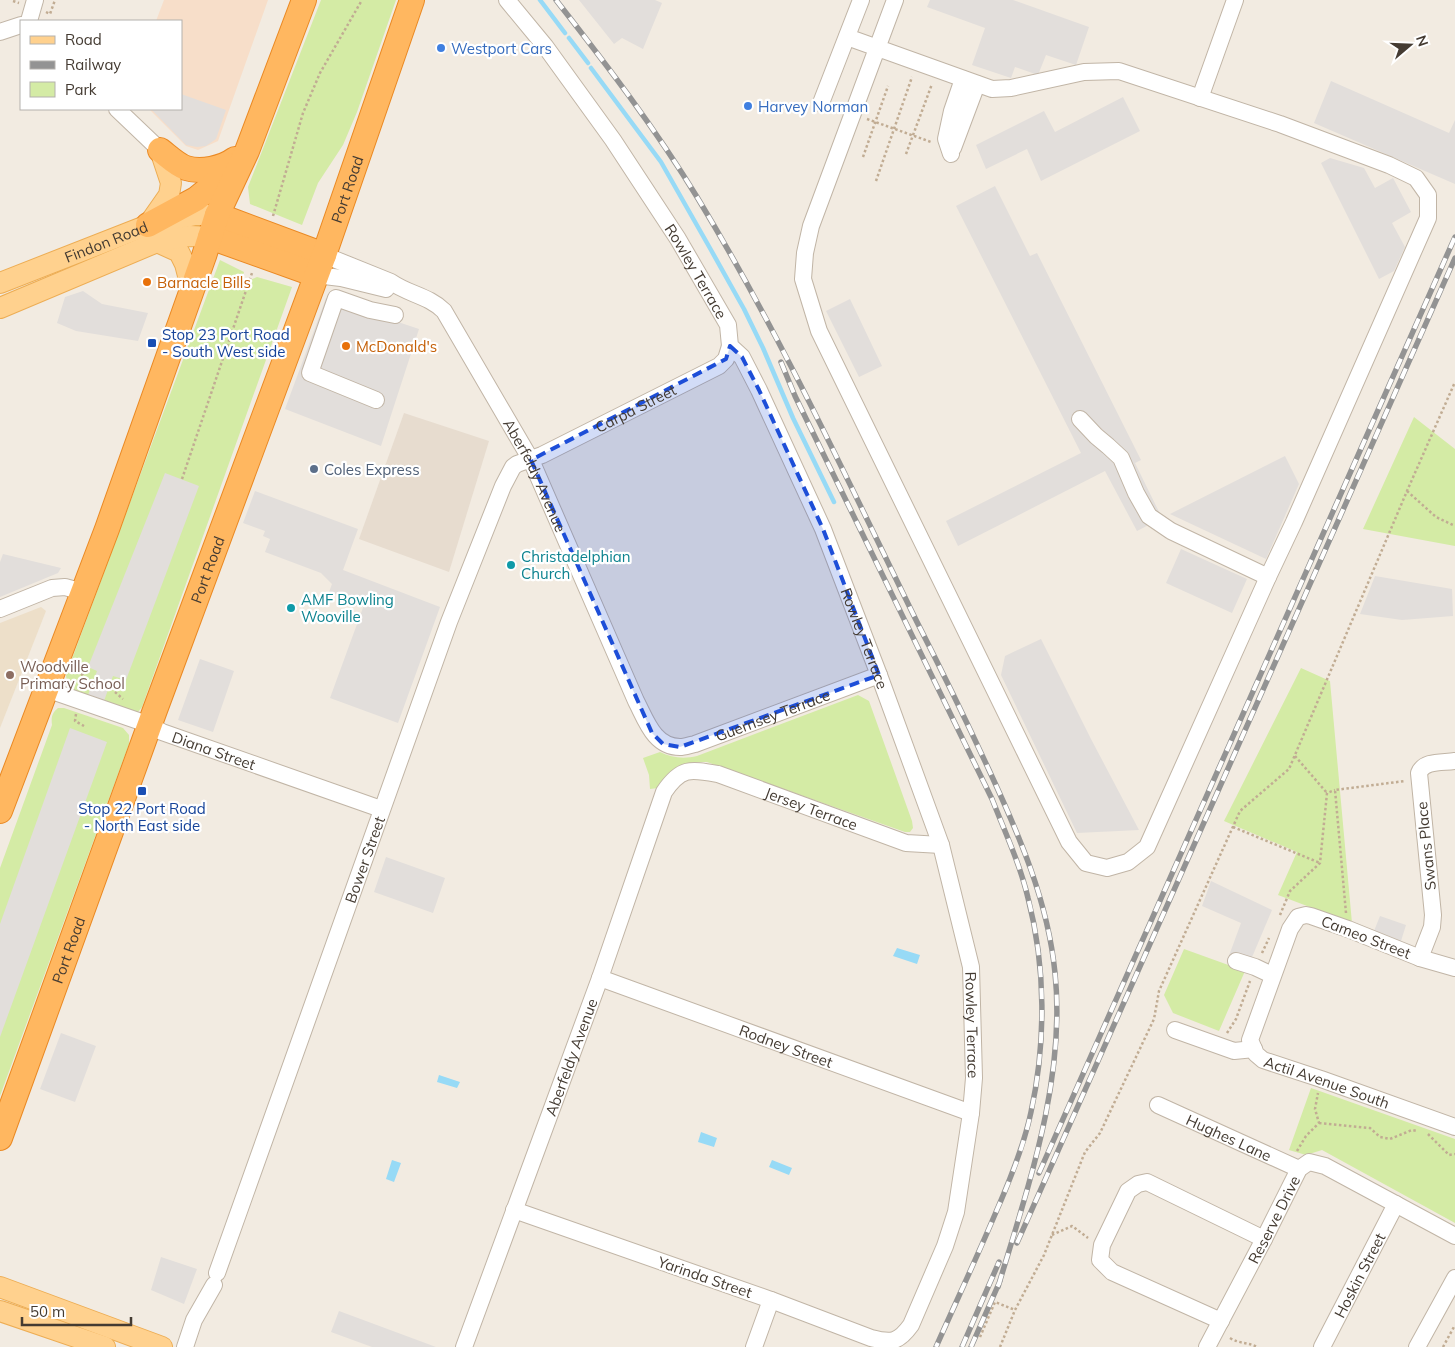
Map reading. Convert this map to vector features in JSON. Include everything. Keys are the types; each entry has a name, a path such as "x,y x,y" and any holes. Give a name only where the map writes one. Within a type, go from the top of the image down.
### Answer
{"highway":[{"path":"0,811 83,592 192,291 213,226 247,151 304,0"},
{"name":"Port Road","path":"2,1130 320,265 412,0"},
{"path":"160,150 186,168 209,170 230,163 247,151"},
{"path":"152,233 203,194 247,151"},
{"path":"213,226 320,265"}],"main road":[{"path":"160,150 171,183 169,195 152,233 178,252 185,264 192,291"},
{"name":"Findon Road","path":"0,308 152,233 195,215 213,226"},
{"name":"Findon Road","path":"0,283 152,233"},
{"path":"0,1287 162,1347"},
{"path":"0,1311 105,1347"}],"street":[{"path":"29,20 36,0"},
{"name":"Rowley Terrace","path":"507,0 545,46 602,125 678,239 728,325 730,346 742,358 759,390 823,529 941,845 970,967 974,1078 971,1113 956,1212 946,1246 910,1325 896,1341"},
{"path":"821,103 861,0"},
{"path":"847,37 876,48 970,82 992,89 1011,88 1084,72 1119,71 1280,124 1390,165 1416,178 1428,196 1428,218 1294,522 1147,847 1128,862 1107,868 1086,863 1069,842 819,332 803,279 805,253 811,226 876,48 894,0"},
{"path":"1200,98 1235,0"},
{"path":"0,32 20,25"},
{"path":"119,110 160,150"},
{"name":"Aberfeldy Avenue","path":"320,265 391,282 400,288 436,303 444,311 531,460 636,700 652,733 663,744"},
{"path":"376,400 310,373 336,298 370,310 395,315"},
{"name":"Carpa Street","path":"531,460 719,366 726,359 730,346"},
{"path":"1080,418 1096,436 1121,458 1149,516 1171,531 1268,577"},
{"name":"Bower Street","path":"185,1347 194,1320 216,1279 449,622 503,486 513,467 531,460"},
{"path":"0,609 52,588 64,587 83,592"},
{"name":"Guernsey Terrace","path":"663,744 680,747 695,744 879,675"},
{"name":"Diana Street","path":"46,689 382,809"},
{"path":"1419,779 1420,770 1424,766 1455,761"},
{"name":"Jersey Terrace","path":"684,773 696,770 718,774 906,843 941,845"},
{"name":"Aberfeldy Avenue","path":"464,1347 600,978 664,792 674,778 684,773"},
{"name":"Swans Place","path":"1419,779 1433,915 1432,927 1420,958"},
{"name":"Cameo Street","path":"1254,1049 1250,1040 1290,929 1298,918 1306,915 1311,916 1420,958 1455,968"},
{"path":"1236,961 1272,975"},
{"name":"Rodney Street","path":"600,978 971,1113"},
{"name":"Actil Avenue South","path":"1175,1030 1234,1051 1254,1049 1262,1060 1455,1127"},
{"name":"Hughes Lane","path":"1158,1105 1295,1167"},
{"name":"Reserve Drive","path":"1207,1347 1264,1239 1295,1167 1310,1162 1325,1166 1455,1236"},
{"path":"1221,1321 1112,1272 1100,1260 1102,1245 1128,1191 1138,1184 1147,1182 1264,1239"},
{"name":"Hoskin Street","path":"1322,1347 1396,1204"},
{"name":"Yarinda Street","path":"514,1210 771,1300 871,1338 884,1342 896,1341"},
{"path":"1417,1347 1455,1278"},
{"path":"754,1347 771,1300"}],"path":[{"path":"50,14 55,0"},
{"path":"273,218 303,113 320,73 362,0"},
{"path":"876,181 912,78"},
{"path":"906,154 934,80"},
{"path":"862,157 888,86"},
{"path":"865,119 939,145"},
{"path":"182,479 252,273"},
{"path":"1000,1347 1015,1310 1044,1255 1085,1152 1100,1132 1154,1019 1159,991 1240,811 1289,769 1455,382"},
{"path":"1407,491 1436,517 1455,526"},
{"path":"77,661 75,666 87,682 98,685"},
{"path":"76,712 75,721 84,726"},
{"path":"1295,756 1327,793"},
{"path":"1348,929 1335,790 1419,779"},
{"path":"1232,827 1320,863"},
{"path":"1319,1123 1315,1109 1321,1079"},
{"path":"1319,1123 1370,1128 1380,1137 1390,1140 1412,1130 1420,1132"},
{"path":"1295,1167 1306,1136 1319,1123"},
{"path":"1428,1134 1449,1155 1455,1154"},
{"path":"1051,1236 1072,1226 1090,1239 1100,1260"},
{"path":"980,1337 995,1302 1015,1310"},
{"path":"1443,1347 1455,1325"},
{"path":"1230,1338 1237,1342 1252,1344 1257,1347"}],"highlighted area":[{"path":"730,346 742,357 759,390 823,529 879,675 680,747 663,744 652,733 531,460 726,359"}],"shaded area":[{"path":"164,0 268,0 218,141 198,150 186,146 150,110 182,110 182,20 156,20"},
{"path":"579,0 655,0 662,3 643,49 622,38 614,44"},
{"path":"930,0 1013,0 1089,27 1076,65 1046,55 1038,75 1015,67 1011,78 972,65 985,28 927,7"},
{"path":"1331,81 1449,133 1455,120 1455,184 1314,123"},
{"path":"182,94 226,110 216,139 206,146 186,145 152,110 182,110"},
{"path":"1123,97 1140,131 1041,181 1027,149 986,169 976,145 1044,111 1055,132"},
{"path":"1330,158 1364,168 1375,188 1393,178 1411,212 1392,223 1405,247 1394,271 1379,279 1321,163"},
{"path":"995,186 1030,256 1037,253 1141,460 1135,463 1162,518 1137,531 1105,471 958,546 946,521 1081,453 956,206"},
{"path":"83,291 102,304 148,313 138,341 76,331 57,323 65,297"},
{"path":"326,298 419,329 381,446 285,409"},
{"path":"850,299 882,366 859,377 826,311"},
{"path":"404,413 489,441 449,572 359,539"},
{"path":"1285,456 1299,484 1266,559 1170,514"},
{"path":"165,473 199,486 126,680 113,676 104,701 88,695 97,671 88,667"},
{"path":"255,491 358,529 343,570 440,607 398,723 330,698 364,605 329,592 332,584 321,573 265,552 270,539 263,536 265,531 243,523"},
{"path":"1181,549 1247,579 1232,613 1166,583"},
{"path":"3,554 61,568 58,573 0,597 0,562"},
{"path":"1375,576 1452,589 1453,616 1402,620 1360,614"},
{"name":"Woodville Primary School","path":"41,607 46,611 0,728 0,623"},
{"path":"1041,639 1139,830 1077,833 1001,675 1005,656"},
{"path":"200,659 234,671 213,732 178,720"},
{"path":"70,728 107,742 0,1037 0,924"},
{"path":"386,857 445,878 433,913 374,892"},
{"path":"1211,881 1272,910 1247,969 1227,961 1241,923 1202,906"},
{"path":"1380,916 1406,925 1401,941 1374,931"},
{"path":"61,1033 96,1046 75,1102 40,1089"},
{"path":"161,1257 197,1269 184,1304 151,1290"},
{"path":"339,1311 436,1347 372,1347 331,1332"}],"green space":[{"path":"321,0 396,0 357,112 343,145 318,183 302,225 250,204 248,187"},
{"path":"220,260 244,272 241,281 245,282 257,277 292,287 142,707 138,712 133,712 73,690 67,684 66,675"},
{"path":"1414,417 1455,449 1455,546 1363,529"},
{"path":"1301,668 1330,681 1352,923 1278,895 1297,852 1224,821"},
{"path":"858,695 869,701 912,821 913,828 910,832 905,832 707,762 691,763 678,767 668,775 658,788 650,789 649,775 643,758 660,752 678,757 697,756"},
{"path":"58,708 64,708 123,728 129,735 129,744 0,1096 0,868 52,725 52,715"},
{"path":"1184,949 1245,971 1219,1031 1173,1013 1164,995"},
{"path":"1311,1088 1455,1139 1455,1223 1322,1150 1306,1155 1289,1150"}],"water":[{"path":"897,948 920,955 917,964 893,956"},
{"path":"439,1075 460,1082 457,1088 437,1082"},
{"path":"701,1132 717,1138 714,1147 698,1142"},
{"path":"392,1160 401,1163 394,1182 386,1179"},
{"path":"772,1160 792,1168 789,1175 769,1167"}],"waterway":[{"path":"540,0 565,33"},
{"path":"569,38 588,63"},
{"path":"591,68 661,162 711,250 744,309 793,418 834,502"}],"railway":[{"path":"556,0 612,72 664,146 697,197 757,301 839,461 963,714 1011,819 1031,869 1046,920 1055,973 1057,1013 1055,1053 1050,1093 1042,1132 998,1287"},
{"path":"1039,1173 1455,237"},
{"path":"1017,1243 1455,258"},
{"path":"781,362 795,396 992,799 1021,873 1034,924 1041,978 1042,1005 1036,1086 1028,1125 1021,1150 1006,1188 936,1347"},
{"path":"962,1347 999,1262"},
{"path":"971,1347 1000,1281"}],"place":[{"name":"Westport Cars","path":"441,48"},
{"name":"Harvey Norman","path":"748,106"},
{"name":"Barnacle Bills","path":"147,282"},
{"name":"Stop 23 Port Road - South West side","path":"152,343"},
{"name":"McDonald's","path":"346,346"},
{"name":"Coles Express","path":"314,469"},
{"name":"Christadelphian Church","path":"511,565"},
{"name":"AMF Bowling Wooville","path":"291,608"},
{"name":"Woodville Primary School","path":"10,675"},
{"name":"Stop 22 Port Road - North East side","path":"142,791"}]}
